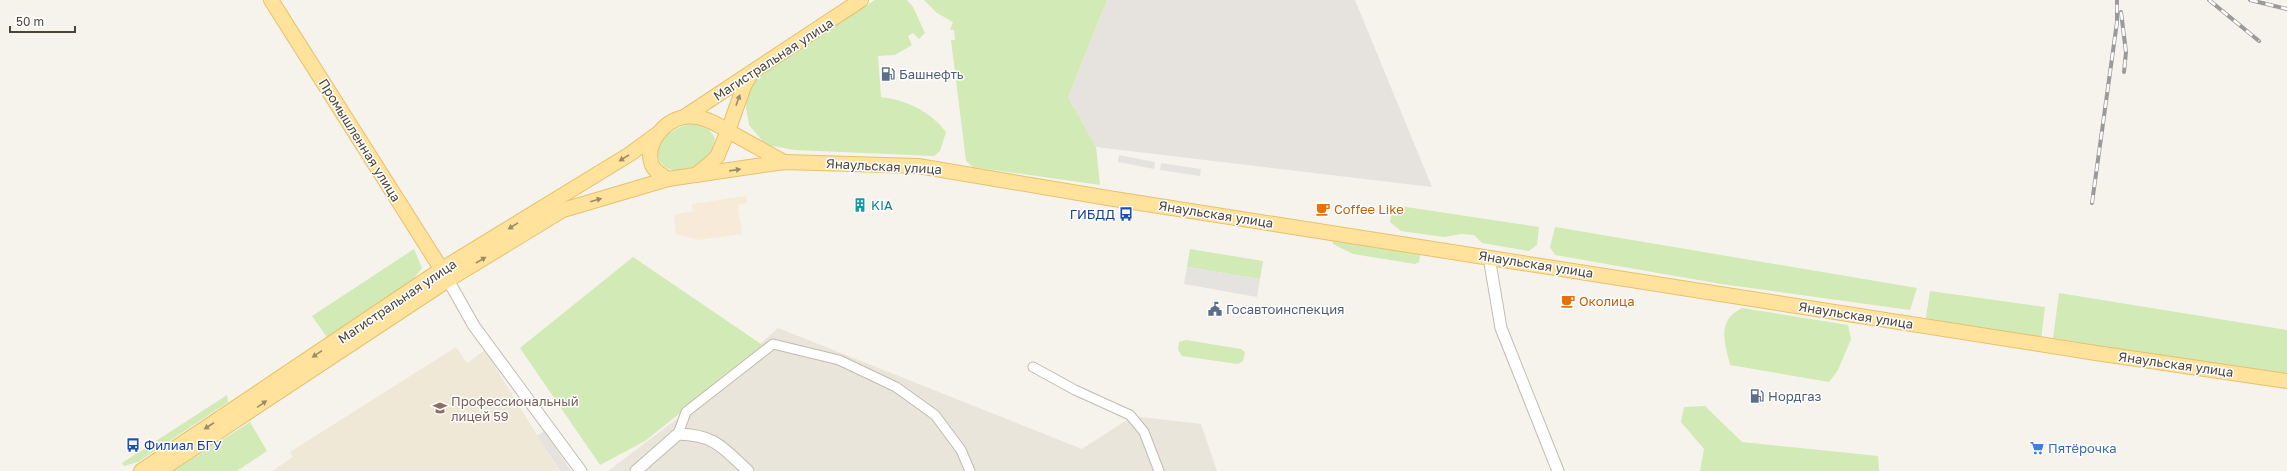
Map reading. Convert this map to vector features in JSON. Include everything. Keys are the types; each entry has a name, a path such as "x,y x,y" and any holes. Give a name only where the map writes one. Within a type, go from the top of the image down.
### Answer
{"main road":[{"name":"Промышленная улица","path":"271,0 445,275"},
{"name":"Магистральная улица","path":"140,471 445,275 630,154 673,122 684,117 861,0"},
{"path":"696,175 717,157 744,86 753,71"},
{"name":"Магистральная улица","path":"684,117 710,121 784,162"},
{"path":"656,135 650,148 652,165 657,172 668,179"},
{"name":"Магистральная улица","path":"159,471 445,275 563,210 668,179 784,162"},
{"name":"Янаульская улица","path":"784,162 918,166 954,171 1115,199 2096,353 2287,380"}],"street":[{"path":"1489,257 1501,328 1558,471"},
{"path":"445,275 474,326 581,471"},
{"path":"636,471 678,434 686,412 773,344 839,360 896,387 935,415 961,450 970,471"},
{"path":"1034,367 1074,390 1130,415 1144,432 1159,471"},
{"path":"678,434 697,434 716,442 748,471"}],"shaded area":[{"path":"1107,0 1355,0 1432,187 1096,147 1068,97"},
{"path":"1119,155 1155,162 1154,169 1118,162"},
{"path":"1161,163 1201,169 1200,176 1160,170"},
{"path":"746,196 747,203 739,204 738,208 742,234 698,240 676,234 674,215 693,211 692,204"},
{"path":"1187,267 1260,279 1257,297 1184,284"},
{"path":"778,328 1082,449 1133,416 1201,424 1217,471 608,471 686,412"},
{"name":"Профессиональный лицей 59","path":"456,347 467,363 485,350 559,471 272,471 293,457 290,452"},
{"path":"544,431 571,471 560,471 537,436"}],"green space":[{"path":"875,0 907,0 913,7 925,33 919,39 913,33 908,36 912,45 895,55 878,56 881,97 908,104 925,112 933,118 946,132 940,151 934,156 795,150 766,145 749,125 746,108 747,92 757,75"},
{"path":"924,0 1107,0 1068,97 1096,147 1100,185 973,167 966,161 951,40 955,40 954,30 950,30 953,22 937,13"},
{"path":"692,124 703,126 713,135 715,138 712,150 704,160 695,167 684,170 673,170 664,166 659,158 657,146 673,131 682,126"},
{"path":"1393,205 1539,227 1537,245 1529,251 1482,243 1474,235 1461,234 1444,237 1401,231 1390,222"},
{"path":"1555,227 1917,288 1910,310 1721,284 1555,255 1550,247"},
{"path":"1332,240 1420,255 1419,262 1415,264 1353,254 1333,244"},
{"path":"414,249 422,268 406,289 329,340 312,316"},
{"path":"1190,249 1263,261 1260,279 1187,267"},
{"path":"633,257 764,346 645,441 600,465 520,348"},
{"path":"1930,291 2045,307 2041,340 1925,323"},
{"path":"2059,293 2287,330 2287,376 2053,338"},
{"path":"1742,308 1848,325 1851,339 1838,370 1829,382 1730,365 1724,333 1725,326 1728,319"},
{"path":"1186,340 1241,349 1245,352 1243,361 1238,364 1182,356 1178,350 1179,342"},
{"path":"227,395 228,402 138,462 124,466 122,463"},
{"path":"1705,406 1742,442 1878,456 1879,471 1700,471 1704,449 1681,422 1684,407"},
{"path":"250,422 267,451 237,471 173,471"}],"railway":[{"path":"2092,203 2117,22 2117,0"},
{"path":"2209,0 2259,41"},
{"path":"2250,0 2287,9"},
{"path":"2121,12 2126,52 2124,72"}],"place":[{"name":"Башнефть","path":"888,74"},
{"name":"KIA","path":"860,205"},
{"name":"Coffee Like","path":"1323,209"},
{"name":"ГИБДД","path":"1126,214"},
{"name":"Околица","path":"1568,301"},
{"name":"Госавтоинспекция","path":"1215,309"},
{"name":"Нордгаз","path":"1757,396"},
{"name":"Профессиональный лицей 59","path":"440,408"},
{"name":"Филиал БГУ","path":"133,445"},
{"name":"Пятёрочка","path":"2037,448"}]}
